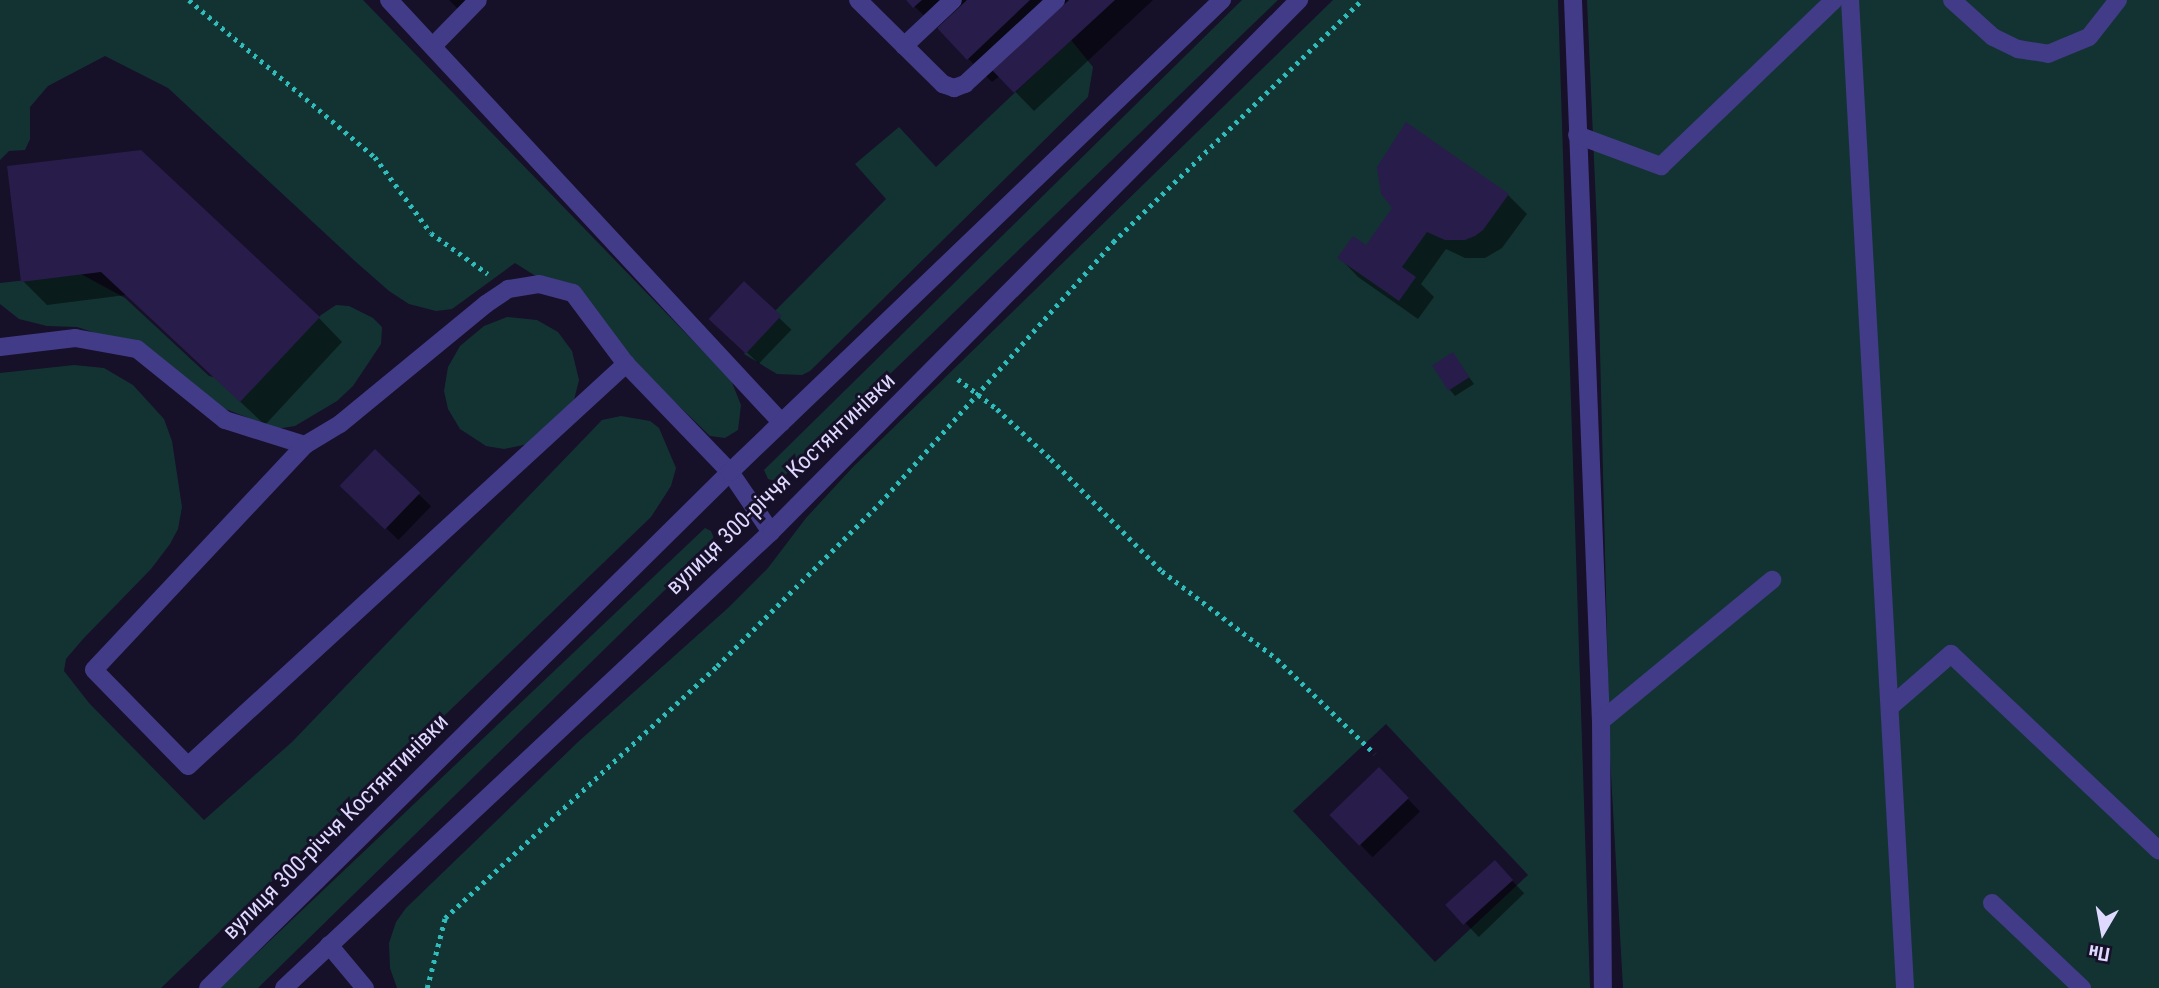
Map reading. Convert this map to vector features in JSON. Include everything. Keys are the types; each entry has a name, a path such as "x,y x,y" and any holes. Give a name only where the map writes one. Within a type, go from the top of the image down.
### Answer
{"street":[{"path":"389,0 782,423"},
{"path":"433,46 478,0"},
{"path":"858,0 943,83 954,88 965,84 1056,0"},
{"path":"904,46 953,0"},
{"name":"вулиця 300-річчя Костянтинівки","path":"208,988 730,472 1222,0"},
{"name":"вулиця 300-річчя Костянтинівки","path":"284,988 771,532 1299,0"},
{"path":"1573,0 1601,721 1603,988"},
{"path":"1577,135 1661,166 1834,0"},
{"path":"1850,0 1905,988"},
{"path":"1952,0 1993,37 2018,48 2048,54 2089,37 2118,0"},
{"path":"626,364 188,766 94,670 305,445 341,424 508,289 539,284 573,293 626,364 730,472 771,532"},
{"path":"0,346 75,338 138,349 225,420 305,445"},
{"path":"1601,721 1772,580"},
{"path":"1890,707 1951,654 2159,851"},
{"path":"1992,903 2082,988"},
{"path":"329,945 365,988"}],"path":[{"path":"189,0 375,157 431,233 508,289"},
{"path":"427,988 445,918 717,666 880,503 1114,242 1362,0"},
{"path":"938,364 977,394 1051,459 1162,571 1277,659 1374,754"}],"green space":[{"path":"0,0 363,0 731,380 741,405 738,430 725,438 710,436 561,292 515,263 452,309 436,311 409,304 389,291 356,262 168,88 105,56 48,86 30,107 30,139 25,150 9,151 0,160"},
{"path":"1242,0 1278,0 778,482 768,479 764,470"},
{"path":"1333,0 1558,0 1590,988 397,988 390,968 389,943 396,922 406,908 578,742 728,608 768,568 806,518 853,467","holes":["1386,724 1528,875 1435,962 1293,811"]},
{"path":"1587,0 2159,0 2159,988 1623,988 1610,757 1597,228"},
{"path":"1071,40 1093,67 1088,97 810,371 802,375 777,374 744,354 781,316 775,311 886,199 855,164 899,127 936,167"},
{"path":"81,274 125,298 209,376 252,386 321,315 336,305 349,306 373,318 382,327 381,344 353,386 337,401 295,426 276,429 223,408 126,343 77,327 47,326 19,319 0,304 0,283"},
{"path":"507,317 537,320 558,332 572,351 579,380 573,404 533,443 504,449 486,446 460,429 448,409 444,391 448,367 460,346 484,326"},
{"path":"74,365 104,368 133,385 164,419 172,441 182,507 178,529 170,544 151,569 66,659 64,671 89,703 204,820 292,742 602,420 621,416 650,421 659,428 676,468 671,486 651,517 161,988 0,988 0,373"},
{"path":"705,528 711,531 715,541 258,988 220,988"}],"building":[{"path":"906,0 922,0 913,8"},
{"path":"967,0 1030,0 967,60 937,28"},
{"path":"1069,0 1115,0 1014,93 992,70"},
{"path":"1406,122 1509,194 1483,230 1475,236 1465,240 1445,240 1427,232 1402,267 1416,277 1399,301 1337,258 1353,236 1366,245 1392,208 1381,194 1377,167"},
{"path":"141,150 320,317 240,402 101,272 21,282 7,166"},
{"path":"744,281 781,316 746,354 709,319"},
{"path":"1453,352 1469,377 1448,391 1432,366"},
{"path":"375,449 420,493 385,529 340,486"},
{"path":"1379,767 1409,798 1359,846 1329,815"},
{"path":"1495,860 1513,880 1463,925 1445,905"}]}
